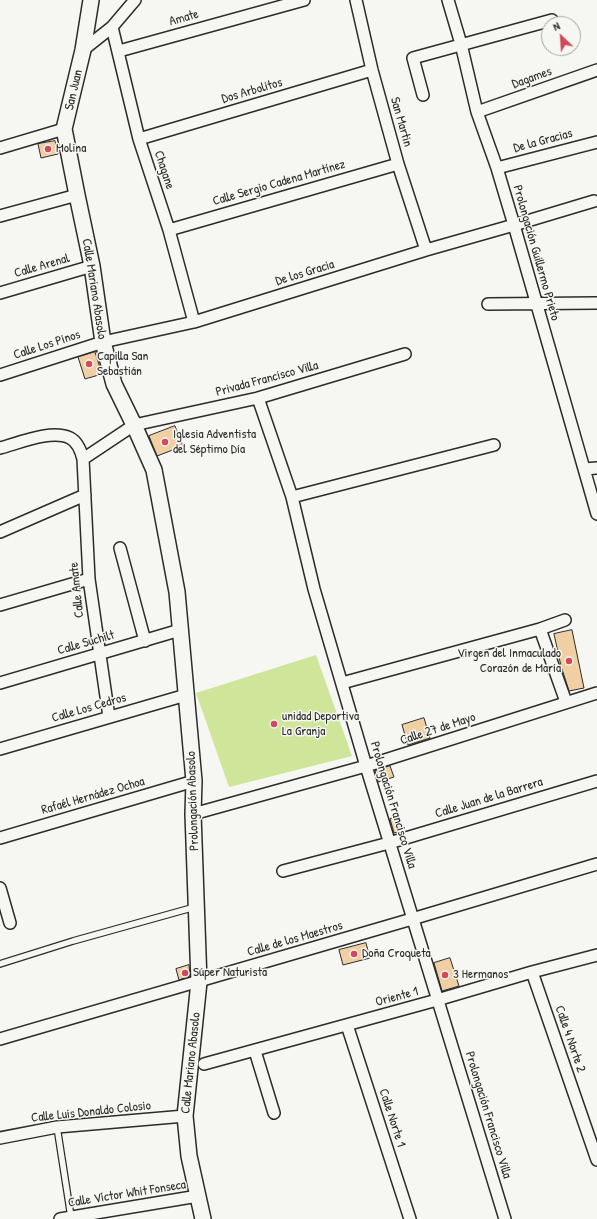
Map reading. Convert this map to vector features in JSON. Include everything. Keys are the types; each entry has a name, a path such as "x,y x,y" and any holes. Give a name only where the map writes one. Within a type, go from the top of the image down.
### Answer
{"street":[{"path":"83,50 91,0"},
{"path":"83,50 112,27 135,0"},
{"name":"Amate","path":"118,52 304,0"},
{"name":"San Martin","path":"356,0 372,70 398,164 426,250"},
{"name":"Prolongación Guillermo Prieto","path":"448,0 461,44 477,112 497,168 597,514"},
{"path":"423,95 413,58 541,23"},
{"name":"Chagane","path":"112,27 139,138 169,230 194,322"},
{"name":"San Juan","path":"64,129 83,50"},
{"name":"Dos Arbolitos","path":"139,138 372,70"},
{"name":"Dagames","path":"477,112 597,70"},
{"path":"0,148 64,129"},
{"name":"Calle Mariano Abasolo","path":"64,129 92,266 103,342 114,384 154,470 176,592 180,630"},
{"name":"De la Gracias","path":"497,168 597,142"},
{"name":"Calle Sergio Cadena Martínez","path":"169,230 398,164"},
{"path":"0,216 77,196"},
{"name":"De los Gracia","path":"103,342 194,322 426,250 594,201"},
{"name":"Calle Arenal","path":"0,293 92,266"},
{"path":"488,304 597,303"},
{"name":"Calle Los Pinos","path":"0,375 103,342"},
{"name":"Privada Francisco Villa","path":"134,425 258,398 405,354"},
{"name":"Prolongación Francisco Villa","path":"258,398 292,497 314,589 366,766 505,1219"},
{"path":"0,448 33,438 58,434 71,438 78,445 83,459 134,425"},
{"path":"292,497 494,445"},
{"name":"Calle Amate","path":"83,459 89,579 109,717"},
{"path":"584,469 597,468"},
{"path":"0,532 85,495"},
{"path":"120,548 145,641"},
{"path":"0,605 89,579"},
{"path":"342,683 540,629 565,620"},
{"path":"540,629 566,702"},
{"name":"Calle Suchilt","path":"0,683 180,630"},
{"name":"Prolongación Abasolo","path":"180,630 194,781 193,814 196,906"},
{"name":"Calle 27 de Mayo","path":"193,814 366,766 597,693"},
{"name":"Calle Los Cedros","path":"0,749 186,695"},
{"name":"Rafaél Hernádez Ochoa","path":"0,838 194,781"},
{"name":"Calle Juan de la Barrera","path":"283,871 389,843 597,781"},
{"name":"Calle de los Maestros","path":"0,1039 199,982 597,864"},
{"path":"0,888 10,923"},
{"name":"Calle Mariano Abasolo","path":"196,906 199,982 185,1116 189,1156 203,1219"},
{"name":"Oriente 1","path":"204,1064 597,955"},
{"name":"Calle 4 Norte 2","path":"532,972 597,1160"},
{"name":"Calle Norte 1","path":"347,1025 410,1219"},
{"path":"255,1051 274,1113"},
{"name":"Calle Luis Donaldo Colosio","path":"0,1138 57,1127 185,1116"},
{"name":"Calle Víctor Whit Fonseca","path":"65,1218 198,1196"}],"lane":[{"path":"0,964 73,941 196,906"},
{"path":"57,1127 65,1218"}],"green space":[{"name":"unidad Deportiva La Granja","path":"316,655 352,756 229,787 196,693"}],"building":[{"name":"Molina","path":"55,141 58,154 41,158 38,144"},
{"name":"Capilla San Sebastián","path":"95,352 102,374 85,379 78,357"},
{"name":"Iglesia Adventista del Séptimo Día","path":"175,426 183,446 157,456 149,436"},
{"name":"Virgen del Inmaculado Corazón de María","path":"572,630 584,688 569,691 561,666 554,634"},
{"path":"424,718 430,738 408,745 402,725"},
{"path":"390,766 394,777 378,782 375,771"},
{"path":"397,817 401,831 394,833 390,819"},
{"name":"Doña Croqueta","path":"366,943 370,958 343,965 339,950"},
{"name":"3 Hermanos","path":"450,958 459,986 442,991 434,963"},
{"name":"Súper Naturista","path":"189,965 190,976 179,980 176,969"}],"place":[{"name":"Molina","path":"48,149"},
{"name":"Capilla San Sebastián","path":"89,364"},
{"name":"Iglesia Adventista del Séptimo Día","path":"165,442"},
{"name":"Virgen del Inmaculado Corazón de María","path":"569,661"},
{"name":"unidad Deportiva La Granja","path":"274,724"},
{"name":"Doña Croqueta","path":"354,954"},
{"name":"Súper Naturista","path":"185,973"},
{"name":"3 Hermanos","path":"445,975"}]}
